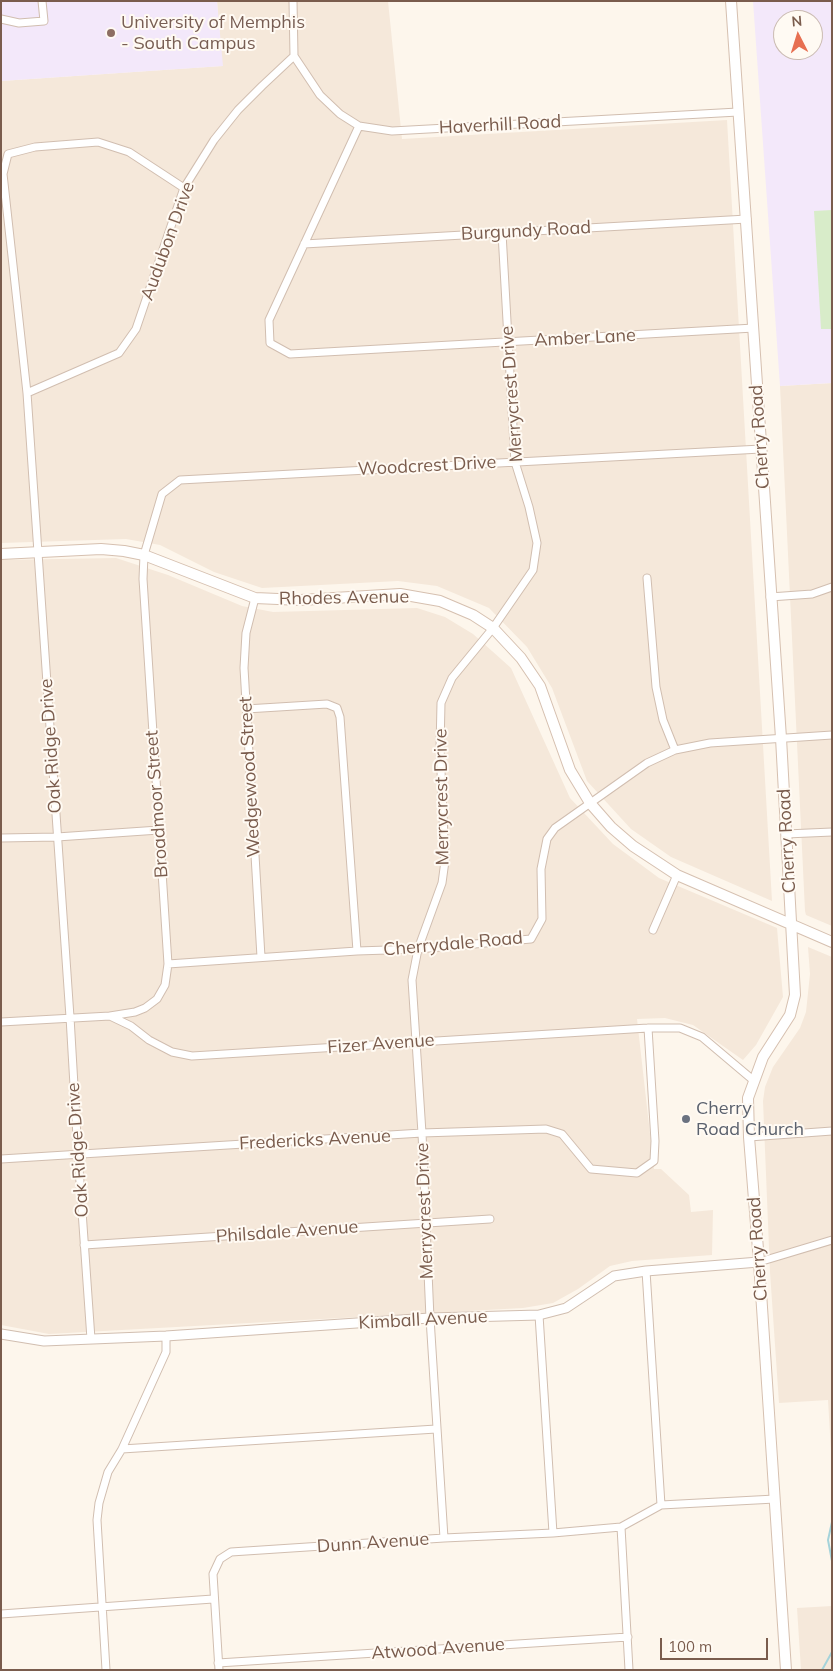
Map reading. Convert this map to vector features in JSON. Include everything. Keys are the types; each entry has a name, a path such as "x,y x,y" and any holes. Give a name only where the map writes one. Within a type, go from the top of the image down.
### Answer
{"main road":[{"name":"Cherry Road","path":"731,1 781,738 795,995 790,1015 763,1058 753,1080 748,1098 749,1137 786,1670"},
{"name":"Rhodes Avenue","path":"1,554 102,549 124,551 144,555 255,598 301,600 400,594 440,601 473,615 492,628 521,658 540,686 570,770 590,803 611,828 633,846 676,875 832,942"}],"street":[{"path":"1,19 20,22 44,21 42,1"},
{"path":"293,1 294,56"},
{"name":"Haverhill Road","path":"294,56 320,96 340,114 359,126 392,131 738,112"},
{"name":"Audubon Drive","path":"27,393 119,352 136,330 184,188 214,140 238,110 294,56"},
{"path":"304,244 359,126"},
{"name":"Oak Ridge Drive","path":"91,1339 27,393 3,174 8,154 35,147 98,142 129,152 184,188"},
{"name":"Burgundy Road","path":"304,244 747,219"},
{"name":"Merrycrest Drive","path":"444,1538 436,1429 422,1133 412,980 418,948 442,883 445,861 440,748 441,703 452,678 492,628 532,570 538,543 515,462 502,233"},
{"name":"Amber Lane","path":"304,244 269,320 270,343 290,354 754,328"},
{"name":"Woodcrest Drive","path":"144,555 162,494 180,480 761,449"},
{"name":"Broadmoor Street","path":"110,1016 135,1012 145,1008 157,999 165,985 168,964 143,589 144,555"},
{"path":"647,578 656,687 663,720 675,750"},
{"path":"770,597 812,594 832,586"},
{"name":"Wedgewood Street","path":"255,598 246,634 244,668 261,957"},
{"path":"246,709 327,704 337,708 340,717 357,951"},
{"name":"Cherrydale Road","path":"168,964 531,939 542,919 541,869 547,840 555,828 647,763 675,750 710,743 832,735"},
{"path":"1,838 57,837 159,830"},
{"path":"786,834 832,832"},
{"path":"653,930 676,875"},
{"name":"Fizer Avenue","path":"1,1022 110,1016 131,1026 149,1040 172,1052 192,1056 648,1028 680,1028 702,1037 753,1080"},
{"name":"Fredericks Avenue","path":"1,1160 422,1133 546,1129 562,1134 592,1169 638,1173 654,1161 655,1141 648,1028"},
{"path":"749,1137 832,1132"},
{"name":"Philsdale Avenue","path":"84,1246 490,1219"},
{"name":"Kimball Avenue","path":"1,1334 44,1341 166,1336 430,1318 539,1315 566,1308 614,1276 646,1271 759,1262 832,1240"},
{"path":"646,1271 661,1505"},
{"path":"539,1315 553,1533"},
{"path":"106,1670 97,1520 99,1503 108,1472 122,1449 166,1352 166,1336"},
{"path":"122,1449 436,1429"},
{"name":"Dunn Avenue","path":"219,1666 213,1599 213,1574 220,1559 231,1552 553,1533 621,1527 661,1505 775,1499"},
{"path":"621,1527 629,1670"},
{"path":"1,1614 213,1599"},
{"name":"Atwood Avenue","path":"219,1666 628,1638"}],"shaded area":[{"name":"University of Memphis - South Campus","path":"1,1 217,1 223,66 1,81"},
{"path":"217,1 388,1 402,139 727,120 772,901 671,857 631,829 587,781 552,688 527,647 489,608 437,586 398,581 262,588 214,572 160,545 126,539 1,543 1,81 222,66"},
{"path":"753,1 832,1 832,383 780,386"},
{"path":"832,383 832,926 806,915 805,911 780,386"},
{"path":"116,558 168,575 242,606 273,612 417,608 445,617 473,634 511,668 570,798 613,844 659,878 777,928 783,997 756,1045 743,1060 693,1025 665,1018 637,1019 654,1169 661,1169 689,1195 691,1212 713,1210 712,1255 632,1261 610,1266 578,1289 553,1303 523,1308 49,1334 1,1325 1,560"},
{"path":"808,947 832,957 832,1468 828,1400 779,1403 770,1272 763,1101 765,1087 773,1067 800,1028 806,1012 810,974"},
{"path":"832,1606 832,1670 801,1670 797,1608"}],"green space":[{"path":"832,210 832,329 821,329 814,211"}],"waterway":[{"path":"832,1522 828,1540 832,1561"},
{"path":"822,1670 832,1652"}],"place":[{"name":"University of Memphis - South Campus","path":"111,33"},
{"name":"Cherry Road Church","path":"686,1119"}]}
